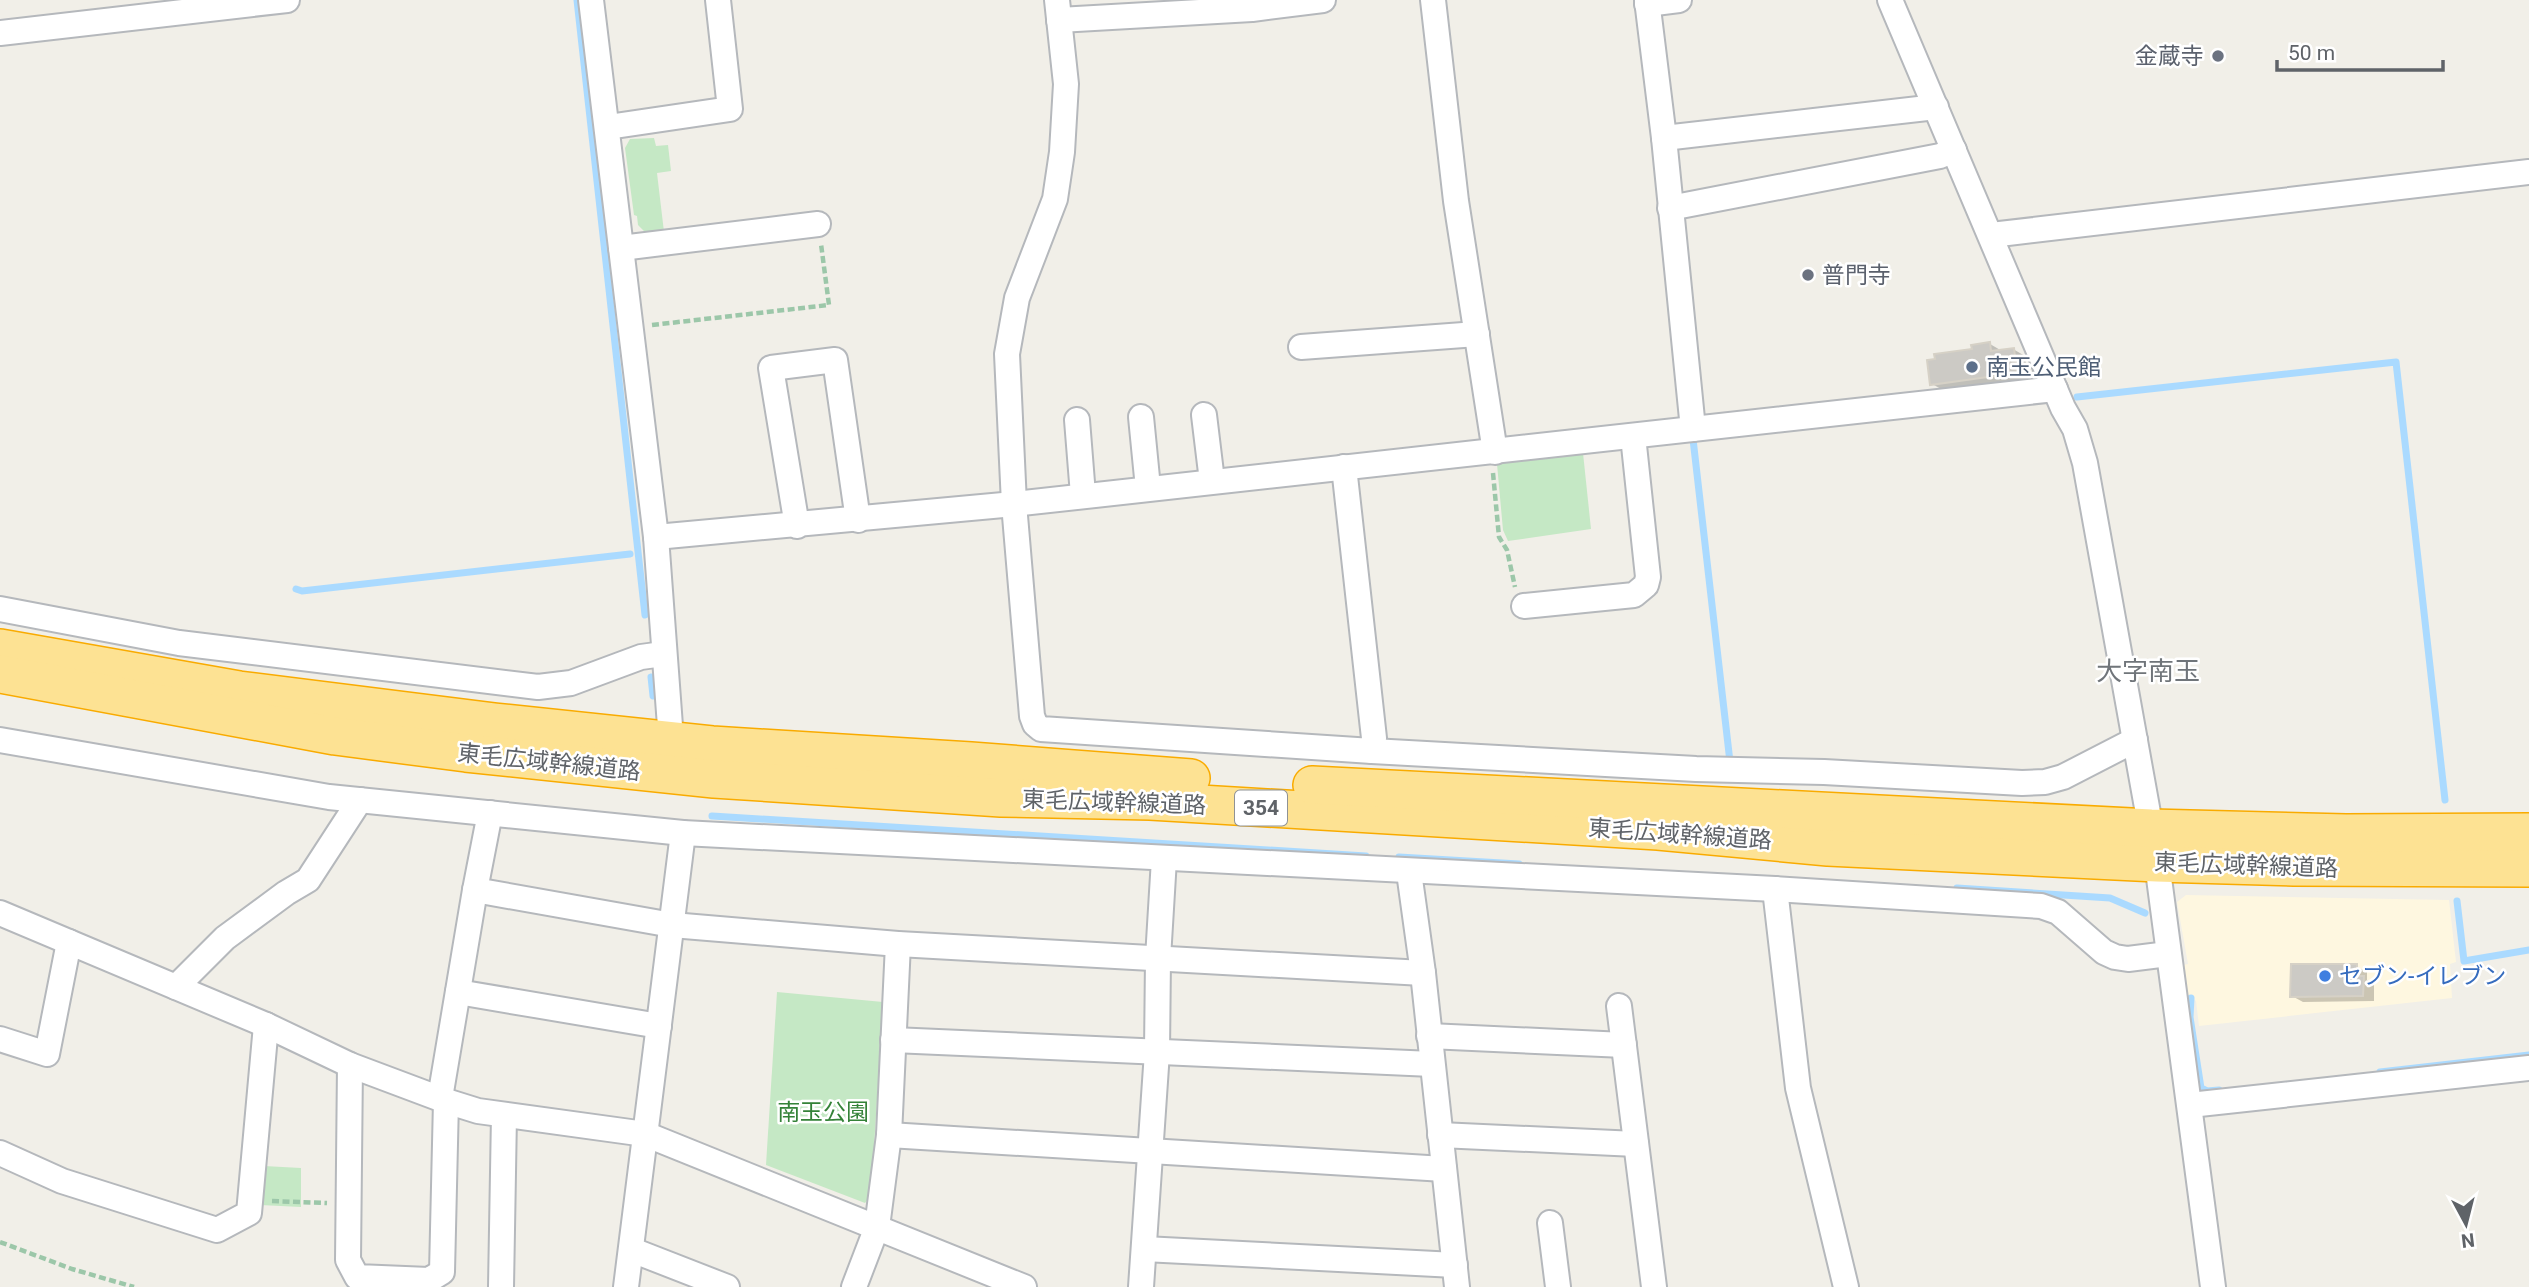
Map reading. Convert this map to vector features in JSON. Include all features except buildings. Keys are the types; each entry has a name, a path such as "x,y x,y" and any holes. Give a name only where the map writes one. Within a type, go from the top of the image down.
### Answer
{"highway":[{"name":"東毛広域幹線道路","path":"0,648 239,690 508,723 672,757 976,796 1150,801 1658,831 1828,846 2154,846 2346,833 2529,832"},
{"name":"東毛広域幹線道路","path":"0,674 335,736 466,753 672,757"},
{"name":"東毛広域幹線道路","path":"2154,846 2294,867 2529,868"}],"street":[{"path":"0,33 287,0"},
{"path":"591,0 656,537 672,757"},
{"path":"608,127 730,109 718,0"},
{"path":"1323,0 1252,9 1058,10 1066,84 1062,152 1055,198 1017,298 1007,354 1014,504 1032,716 1035,724 1041,729 1372,751 2022,783 2045,782 2063,777 2135,740"},
{"path":"1433,0 1456,201 1495,452"},
{"path":"1679,0 1647,2 1664,138 1692,429"},
{"path":"1891,0 2074,429 2085,463 2154,846 2213,1287"},
{"path":"1664,138 1936,107"},
{"path":"1670,208 1940,156 1954,150"},
{"path":"1991,235 2529,172"},
{"path":"621,248 818,224"},
{"path":"1301,347 1477,334"},
{"path":"797,526 771,368 835,360 858,520"},
{"path":"656,537 1014,504 2055,389"},
{"path":"1204,415 1212,481"},
{"path":"1141,417 1148,488"},
{"path":"1077,420 1083,495"},
{"path":"1524,606 1634,595 1646,584 1648,577 1633,436"},
{"path":"1344,467 1374,738 1372,751"},
{"path":"0,609 179,643 538,687 570,683 641,657 663,654"},
{"path":"0,740 213,778 360,800 684,833 1775,889 2041,906 2058,912 2104,953 2128,958 2168,954"},
{"path":"176,987 225,938 285,893 308,880 360,800"},
{"path":"350,1065 348,1260 357,1277 429,1280 442,1272 443,1100 474,890 490,813"},
{"path":"626,1287 684,833"},
{"path":"1141,1287 1157,1052 1158,958 1164,859"},
{"path":"1144,1249 1456,1276 1423,973 1409,872"},
{"path":"1775,889 1798,1088 1846,1287"},
{"path":"474,890 672,925 898,944 1423,973"},
{"path":"0,913 266,1025 350,1065 443,1100 478,1111 645,1134 1024,1287"},
{"path":"0,1039 47,1054 69,942"},
{"path":"854,1287 877,1227 889,1135 898,944"},
{"path":"458,992 659,1026"},
{"path":"1619,1006 1654,1287"},
{"path":"0,1153 62,1181 217,1230 249,1213 266,1025"},
{"path":"1429,1036 1624,1045"},
{"path":"893,1040 1432,1064"},
{"path":"2190,1105 2529,1068"},
{"path":"501,1287 504,1115"},
{"path":"889,1135 1444,1169"},
{"path":"1440,1135 1636,1144"},
{"path":"1549,1223 1558,1287"},
{"path":"632,1250 727,1287"}],"path":[{"path":"631,328 829,305 818,224"},
{"path":"1495,452 1493,463 1499,537 1507,550 1516,592 1524,606"},
{"path":"250,1200 348,1203"},
{"path":"0,1242 72,1269 134,1287"}],"shaded area":[{"path":"2186,895 2449,900 2456,962 2450,964 2452,998 2199,1026 2196,1001 2193,998 2188,999 2183,965 2188,964 2177,902"}],"green space":[{"path":"654,138 656,146 668,145 671,171 657,173 664,232 647,234 638,225 637,216 634,215 625,148 630,139"},
{"path":"1583,453 1591,529 1508,541 1503,530 1497,464"},
{"name":"南玉公園","path":"777,992 883,1002 871,1196 865,1203 766,1165"},
{"path":"264,1166 301,1168 301,1207 260,1205"}],"waterway":[{"path":"577,0 645,615"},
{"path":"2077,397 2396,362 2445,800"},
{"path":"1693,439 1730,762"},
{"path":"296,589 302,591 630,554"},
{"path":"651,677 653,696"},
{"path":"712,816 1366,856"},
{"path":"1399,857 1519,864"},
{"path":"1957,888 2110,898 2145,913"},
{"path":"2457,901 2464,961 2529,950"},
{"path":"2191,998 2190,1017 2201,1088 2207,1091 2219,1090"},
{"path":"2380,1072 2529,1055"}],"place":[{"name":"金蔵寺","path":"2218,56"},
{"name":"普門寺","path":"1808,275"},
{"name":"南玉公民館","path":"1972,367"},
{"name":"セブン-イレブン","path":"2325,976"}],"district":[{"name":"大字南玉","path":"2148,671"}]}
